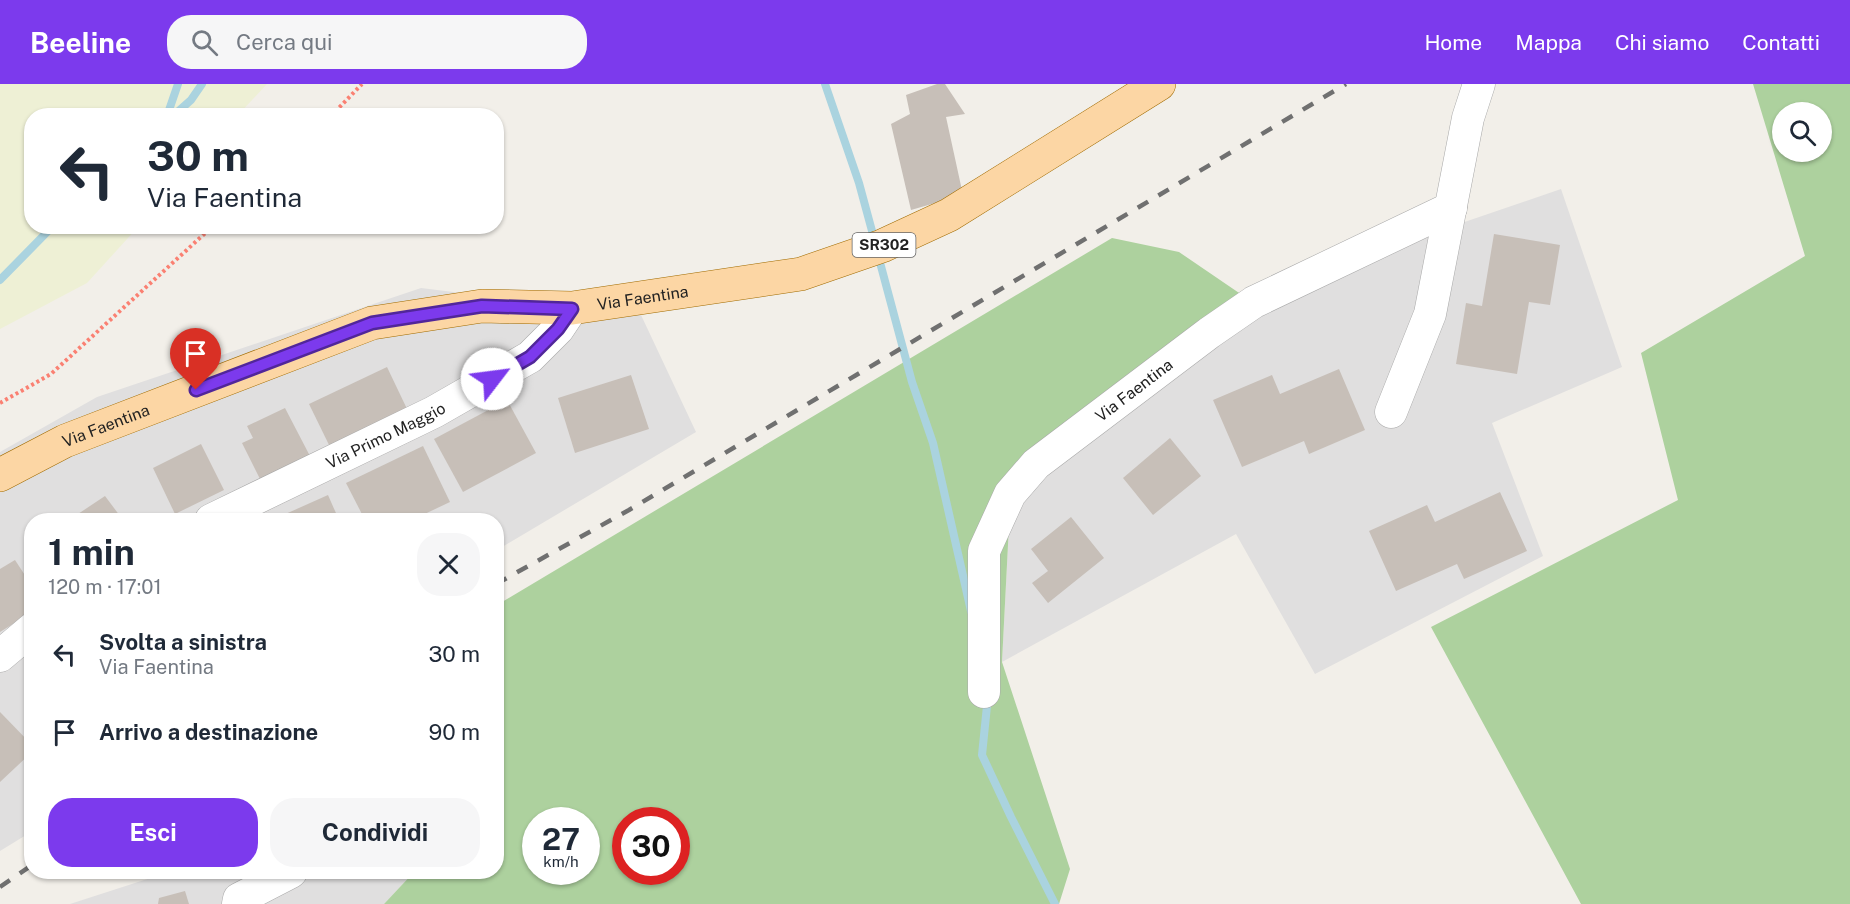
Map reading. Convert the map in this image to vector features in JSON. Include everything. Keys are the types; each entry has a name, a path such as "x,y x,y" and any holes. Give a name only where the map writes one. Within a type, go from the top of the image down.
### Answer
{"main road":[{"name":"Via Faentina","path":"0,476 65,441 372,323 482,306 572,309 801,274 882,246 949,215 1159,84"}],"street":[{"path":"1391,412 1430,314 1468,118 1479,84"},
{"name":"Via Faentina","path":"984,692 984,551 1011,494 1036,464 1254,302 1451,208"},
{"name":"Via Primo Maggio","path":"225,513 434,412 530,357 558,329 572,309"},
{"path":"0,656 24,636"},
{"path":"238,904 239,899 278,879"}],"path":[{"path":"339,108 362,84"},
{"path":"0,403 51,374 204,234"}],"shaded area":[{"path":"1561,189 1622,367 1492,423 1543,556 1315,674 1236,534 1002,662 1010,506 1245,297"},
{"path":"421,288 641,315 696,432 504,546 504,513 24,513 24,836 0,851 0,452 97,397"},
{"path":"147,879 407,879 384,904 70,904"}],"green space":[{"path":"0,84 267,84 245,108 24,108 24,234 132,234 87,283 0,329"},
{"path":"1753,84 1850,84 1850,904 1581,904 1431,627 1678,500 1641,353 1805,256 1777,162 1832,162 1832,102 1772,102 1772,147"},
{"path":"1112,238 1179,252 1245,297 1010,506 1002,662 1070,869 1059,904 384,904 407,879 504,879 504,601"}],"building":[{"path":"937,84 945,84 965,114 946,117 963,195 911,210 891,124 910,114 906,95"},
{"path":"1494,234 1560,245 1550,305 1529,302 1517,374 1456,364 1466,303 1482,306"},
{"path":"387,367 408,411 331,449 309,404"},
{"path":"1339,369 1365,430 1309,454 1304,441 1242,467 1213,400 1272,375 1280,394"},
{"path":"631,375 649,429 575,453 558,398"},
{"path":"507,400 536,453 463,492 434,439"},
{"path":"285,408 311,458 262,483 242,443 253,438 247,426"},
{"path":"1170,438 1201,476 1153,515 1123,478"},
{"path":"201,444 224,490 175,513 153,468"},
{"path":"423,446 450,502 427,513 361,513 346,483"},
{"path":"1500,492 1527,551 1464,579 1457,564 1396,591 1369,531 1427,505 1435,522"},
{"path":"328,495 336,513 288,513"},
{"path":"105,496 118,513 80,513"},
{"path":"1071,517 1104,558 1048,603 1032,583 1048,571 1031,549"},
{"path":"15,560 24,574 24,617 0,632 0,569"},
{"path":"0,712 24,737 24,760 0,782"},
{"path":"185,891 189,904 158,904 159,898"}],"waterway":[{"path":"170,108 178,84"},
{"path":"182,108 202,84"},
{"path":"825,84 859,183 875,242"},
{"path":"0,280 45,234"},
{"path":"878,255 912,382 933,443 971,611"},
{"path":"988,696 982,755 1055,904"}],"railway":[{"path":"504,580 629,510 1346,84"},
{"path":"0,887 24,870"}],"route":[{"path":"196,390 372,323 482,306 572,309 558,329 530,357 492,379"}]}
